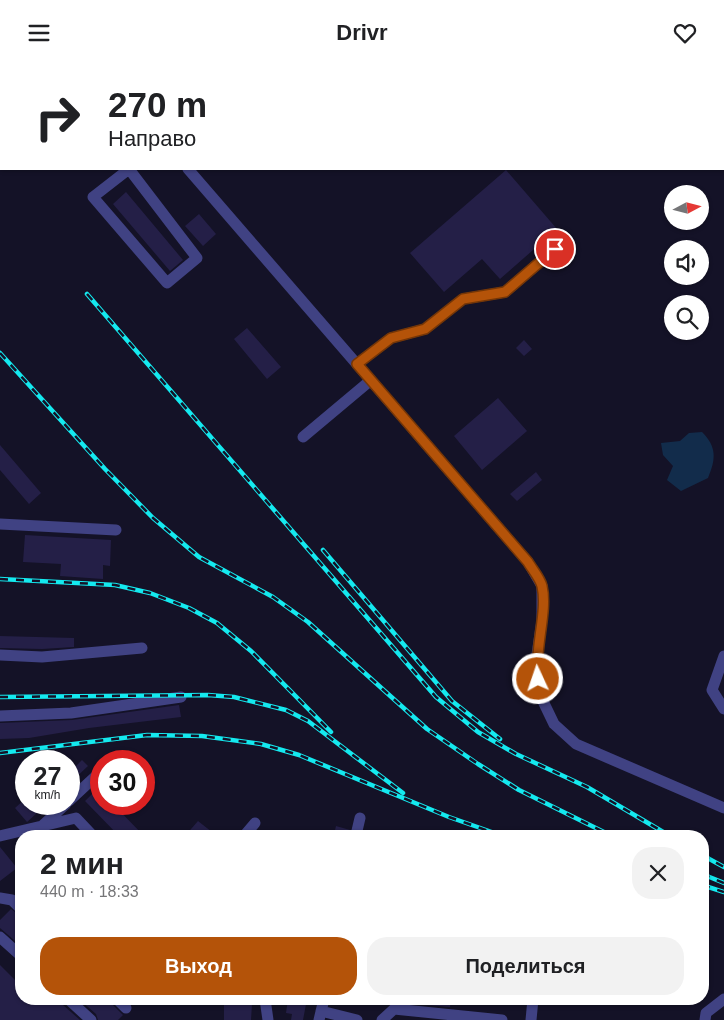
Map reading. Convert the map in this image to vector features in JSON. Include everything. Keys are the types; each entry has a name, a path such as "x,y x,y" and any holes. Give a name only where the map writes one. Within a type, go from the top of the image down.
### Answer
{"street":[{"path":"128,170 93,197 167,283 197,258 130,170"},
{"path":"189,170 528,562 542,586 542,620 536,661 541,697 554,724 576,744 724,808"},
{"path":"357,364 391,338 425,329 463,299 505,292 555,249"},
{"path":"302,437 371,379"},
{"path":"0,524 116,530"},
{"path":"0,655 42,657 142,648"},
{"path":"724,656 712,690 724,709"},
{"path":"0,716 71,713 181,697"},
{"path":"80,791 90,782"},
{"path":"42,826 54,815"},
{"path":"25,830 76,818 87,830"},
{"path":"357,830 360,818"},
{"path":"250,830 256,823"},
{"path":"0,836 15,832"},
{"path":"0,898 12,900 15,903"},
{"path":"0,937 15,951"},
{"path":"705,1020 706,1013 724,999"},
{"path":"75,1005 91,1020"},
{"path":"123,1005 126,1008"},
{"path":"266,1005 268,1020"},
{"path":"531,1020 532,1005"},
{"path":"382,1020 394,1009 502,1020"},
{"path":"320,1016 356,1020"}],"water":[{"path":"702,432 713,448 714,459 711,471 708,478 681,491 667,480 673,466 663,455 661,443 680,441 689,433"}],"building":[{"path":"506,170 557,229 500,279 482,259 444,292 410,253"},
{"path":"126,192 183,260 170,271 113,204"},
{"path":"199,214 216,234 203,246 185,226"},
{"path":"247,328 281,367 267,379 234,339"},
{"path":"524,340 532,349 524,356 516,348"},
{"path":"498,398 527,431 482,470 454,436"},
{"path":"0,445 41,493 29,504 0,470"},
{"path":"536,472 542,480 517,501 510,494"},
{"path":"25,535 111,540 110,566 103,565 103,579 60,576 61,564 23,562"},
{"path":"0,636 74,638 74,647 42,649 0,648"},
{"path":"179,705 181,717 89,728 29,738 0,739 0,723 72,720"},
{"path":"82,760 88,766 80,774 80,762"},
{"path":"90,796 90,806 85,801"},
{"path":"21,815 35,815 27,822"},
{"path":"99,815 124,815 138,830 113,830"},
{"path":"198,821 209,830 190,830"},
{"path":"336,826 350,830 335,830"},
{"path":"0,847 15,866 15,870 0,881"},
{"path":"11,909 15,912 15,941 0,928 0,920"},
{"path":"0,965 15,980 15,1005 63,1005 80,1020 0,1020"},
{"path":"86,1005 113,1005 123,1015 118,1020 98,1020 96,1014"},
{"path":"224,1005 252,1005 251,1020 224,1020"},
{"path":"287,1005 306,1005 303,1020 291,1020 292,1014 286,1013"},
{"path":"428,1005 450,1005 450,1007"}],"railway":[{"path":"87,294 436,697 478,732 516,754 587,787 660,830"},
{"path":"0,353 105,469 153,518 199,557 273,597 308,622 427,729 478,764 519,790 600,830"},
{"path":"323,550 452,701 500,739"},
{"path":"0,579 115,585 150,593 189,608 217,623 251,651 331,732"},
{"path":"0,697 208,695 234,697 286,710 308,721 403,793"},
{"path":"0,753 147,735 202,736 261,744 299,755 449,817 486,830"},
{"path":"709,859 724,867"},
{"path":"709,877 724,883"},
{"path":"709,887 724,892"}],"route":[{"path":"538,679 536,661 542,620 542,586 528,562 357,364 391,338 425,329 463,299 505,292 555,249"}]}
